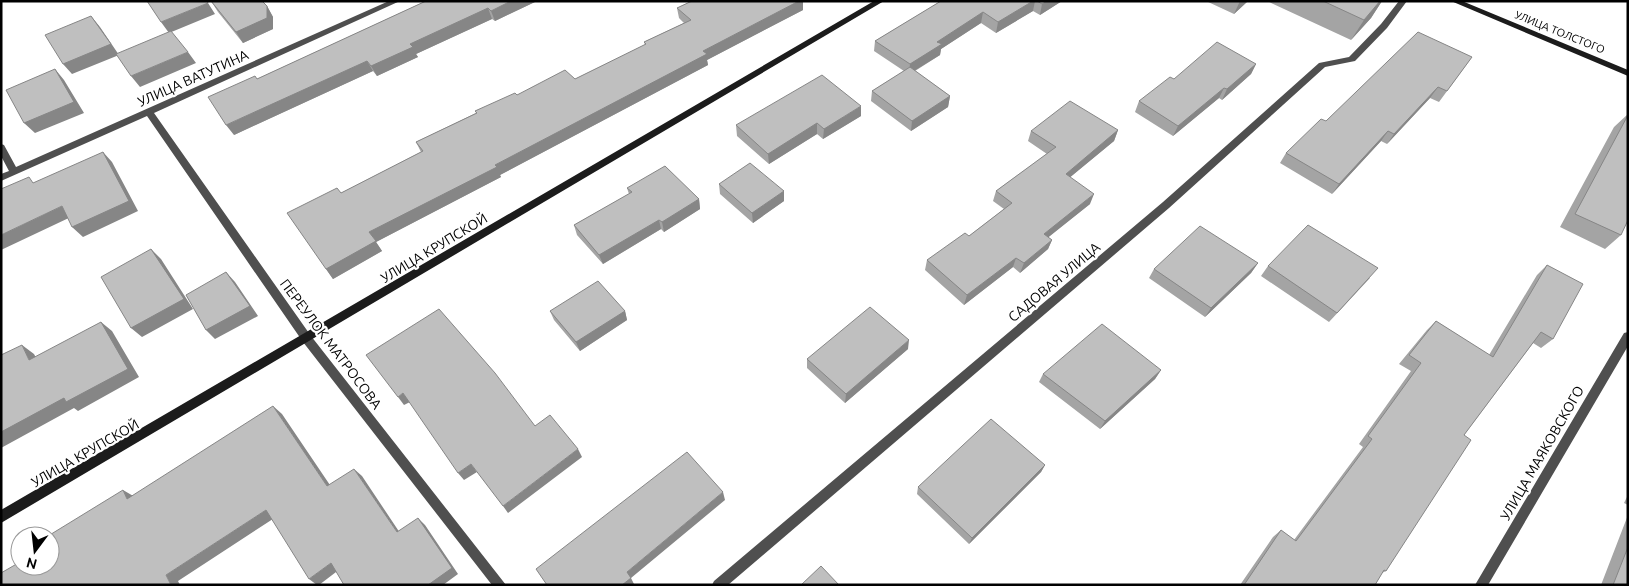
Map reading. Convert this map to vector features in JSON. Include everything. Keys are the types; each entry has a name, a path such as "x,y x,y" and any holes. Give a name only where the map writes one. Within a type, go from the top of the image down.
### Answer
{"main road":[{"name":"УЛИЦА КРУПСКОЙ","path":"1,517 880,1"},
{"name":"УЛИЦА ТОЛСТОГО","path":"1455,1 1628,73"}],"street":[{"name":"УЛИЦА ВАТУТИНА","path":"1,178 396,1"},
{"name":"САДОВАЯ УЛИЦА","path":"718,585 1166,205 1322,64 1352,59 1384,26 1403,1"},
{"name":"ПЕРЕУЛОК МАТРОСОВА","path":"149,113 307,339 500,585"},
{"path":"1,147 14,172"},
{"name":"УЛИЦА МАЯКОВСКОГО","path":"1481,585 1628,336"}],"building":[{"path":"147,1 207,1 208,3 161,22"},
{"path":"211,1 262,1 267,6 267,18 236,32"},
{"path":"426,1 511,1 491,11 488,8 410,44 413,47 371,66 367,61 226,125 208,97 255,76 257,79"},
{"path":"692,1 799,1 703,51 707,54 495,165 497,167 369,232 376,241 326,269 287,213 337,188 341,193 423,151 416,142 477,113 475,111 515,93 517,95 565,70 575,79 646,44 644,42 691,20 677,8"},
{"path":"941,1 1033,1 998,22 983,12 937,42 942,44 910,64 875,41"},
{"path":"1323,1 1380,1 1364,20"},
{"path":"91,16 111,44 63,64 45,35"},
{"path":"171,31 188,52 131,76 116,54"},
{"path":"1418,32 1472,57 1447,91 1438,87 1394,134 1388,131 1339,184 1286,153 1321,119 1326,121"},
{"path":"1217,42 1256,64 1227,89 1224,88 1178,126 1139,101 1170,77 1174,79"},
{"path":"910,67 950,96 912,121 872,91"},
{"path":"55,69 74,102 24,123 6,90"},
{"path":"822,75 861,106 824,129 817,123 768,154 736,125"},
{"path":"1070,101 1118,130 1066,174 1094,194 1044,234 1052,240 1024,263 1016,258 967,295 927,260 965,233 969,236 1012,203 996,191 1056,147 1031,131"},
{"path":"1628,115 1628,220 1621,235 1575,214"},
{"path":"103,152 129,201 72,227 62,206 1,235 1,189 29,177 33,183"},
{"path":"750,163 784,191 752,213 719,184"},
{"path":"665,166 699,199 662,222 659,220 599,255 574,225 632,192 627,188"},
{"path":"1308,225 1378,268 1337,313 1268,266"},
{"path":"1200,226 1258,263 1211,308 1154,269"},
{"path":"151,249 184,299 131,328 101,277"},
{"path":"1547,265 1583,284 1553,339 1541,332 1464,435 1471,440 1375,585 1244,585 1281,530 1296,541 1372,439 1368,436 1421,363 1409,355 1436,321 1493,357"},
{"path":"226,272 250,306 206,330 186,295"},
{"path":"598,281 625,311 576,342 550,311"},
{"path":"870,307 909,340 846,394 807,359"},
{"path":"439,309 495,373 535,426 550,415 578,449 503,506 471,464 458,473 403,393 398,397 366,355"},
{"path":"101,322 128,369 66,402 64,398 1,432 1,355 22,345 29,360"},
{"path":"1102,324 1161,370 1105,421 1043,374"},
{"path":"273,406 327,486 354,469 397,532 418,518 452,568 428,585 344,585 331,563 309,579 266,510 166,575 171,585 1,585 1,573 10,568 10,576 60,576 60,529 123,490 127,499"},
{"path":"991,419 1045,465 972,538 918,487"},
{"path":"687,452 723,492 627,572 631,578 622,585 547,585 536,569"},
{"path":"1628,547 1628,585 1613,585"},
{"path":"821,566 839,585 801,585"}]}
